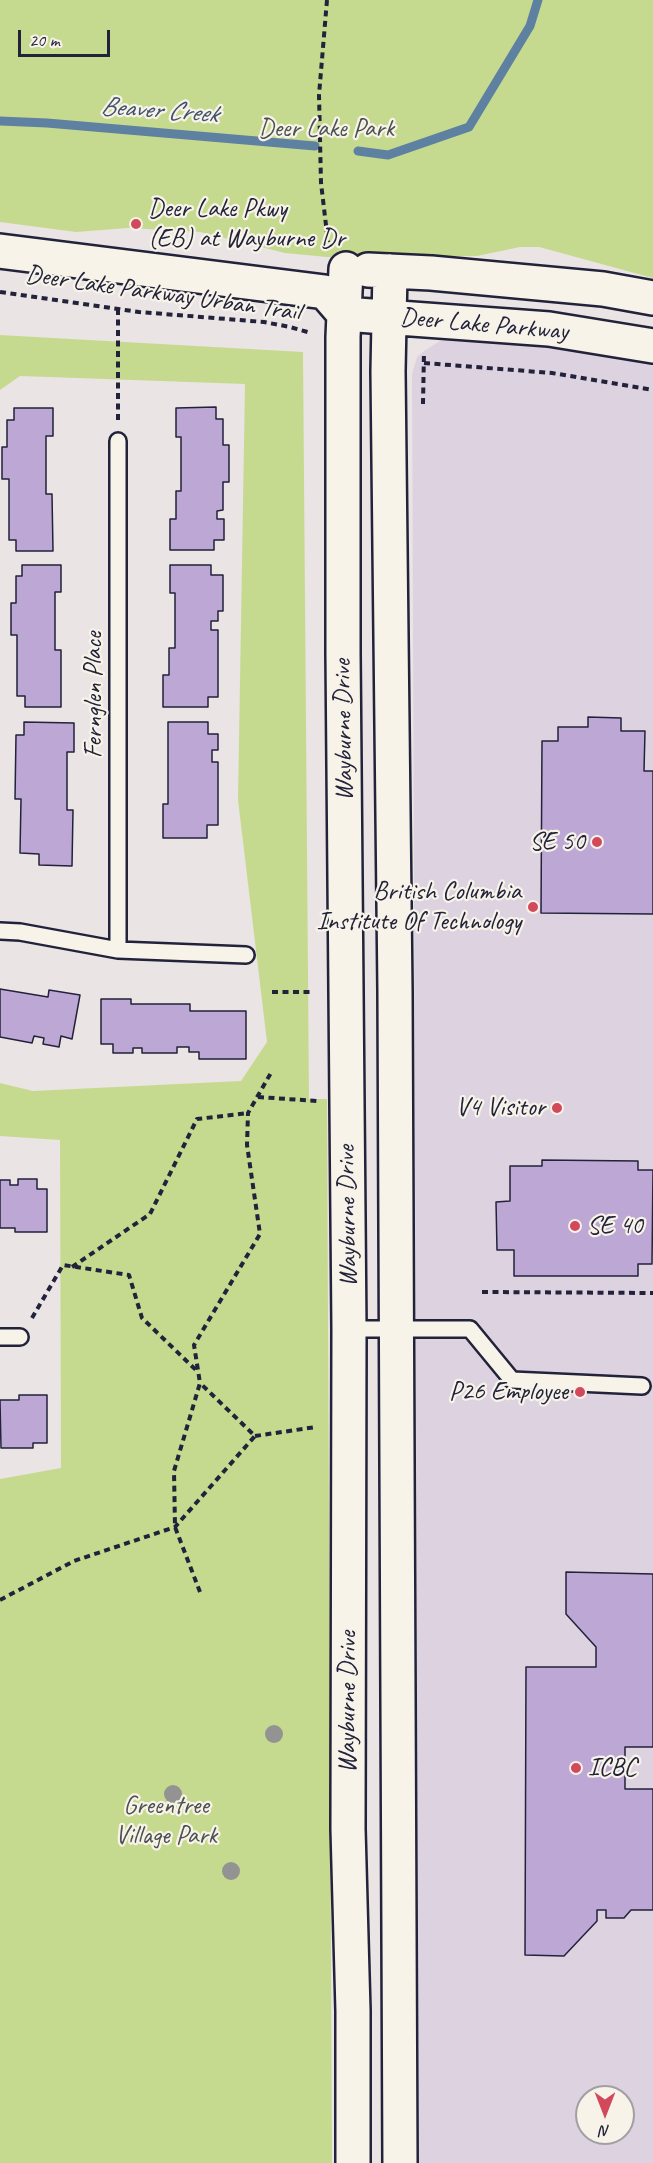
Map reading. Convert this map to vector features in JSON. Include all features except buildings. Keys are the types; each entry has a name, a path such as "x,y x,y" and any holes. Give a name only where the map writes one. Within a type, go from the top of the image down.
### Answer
{"street":[{"name":"Deer Lake Parkway","path":"0,250 336,281 390,271 431,273 592,288 653,298"},
{"name":"Wayburne Drive","path":"390,271 400,2163"},
{"name":"Deer Lake Parkway","path":"336,281 389,318 549,329 653,346"},
{"name":"Wayburne Drive","path":"336,281 343,653 349,1329 348,1806 353,2011 353,2163"}],"lane":[{"name":"Fernglen Place","path":"118,441 118,950"},
{"path":"0,931 20,932 118,950 246,955"},
{"path":"349,1329 470,1329 512,1380 642,1386"},
{"path":"0,1337 20,1337"}],"path":[{"path":"327,0 319,95 321,183 336,281"},
{"name":"Deer Lake Parkway Urban Trail","path":"0,292 118,309 264,322 317,333"},
{"path":"118,309 118,441"},
{"path":"417,357 424,363 552,373 653,390"},
{"path":"272,992 346,992"},
{"path":"200,1592 175,1527 174,1471 200,1383 194,1345 260,1234 247,1145 248,1113 272,1071"},
{"path":"258,1097 347,1103"},
{"path":"72,1267 150,1214 197,1119 248,1113"},
{"path":"20,1337 63,1265 129,1275 142,1318 198,1372"},
{"path":"482,1292 653,1293"},
{"path":"200,1383 255,1436"},
{"path":"0,1600 74,1561 175,1527 255,1436 324,1426"},
{"path":"316,1435 320,1430"}],"shaded area":[{"name":"British Columbia Institute Of Technology","path":"458,339 549,344 653,362 653,2163 419,2163 412,374 417,357 440,341"}],"green space":[{"name":"Deer Lake Park","path":"0,0 653,0 653,278 539,247 520,247 477,256 327,257 285,253 200,232 128,228 76,232 0,222"},
{"name":"Greentree Village Park","path":"0,335 303,352 309,1099 327,1099 332,2163 0,2163 0,1479 61,1468 60,1140 0,1136 0,1083 33,1091 241,1081 267,1042 238,800 245,384 20,376 0,390"}],"waterway":[{"name":"Beaver Creek","path":"358,151 388,155 469,127 530,26 538,0"},
{"name":"Beaver Creek","path":"0,121 315,146"}],"place":[{"name":"Deer Lake Pkwy (EB) at Wayburne Dr","path":"136,224"},
{"name":"SE 50","path":"597,842"},
{"name":"British Columbia Institute Of Technology","path":"533,907"},
{"name":"V4 Visitor","path":"557,1108"},
{"name":"SE 40","path":"575,1226"},
{"name":"P26 Employee","path":"580,1392"},
{"name":"ICBC","path":"576,1768"}]}
